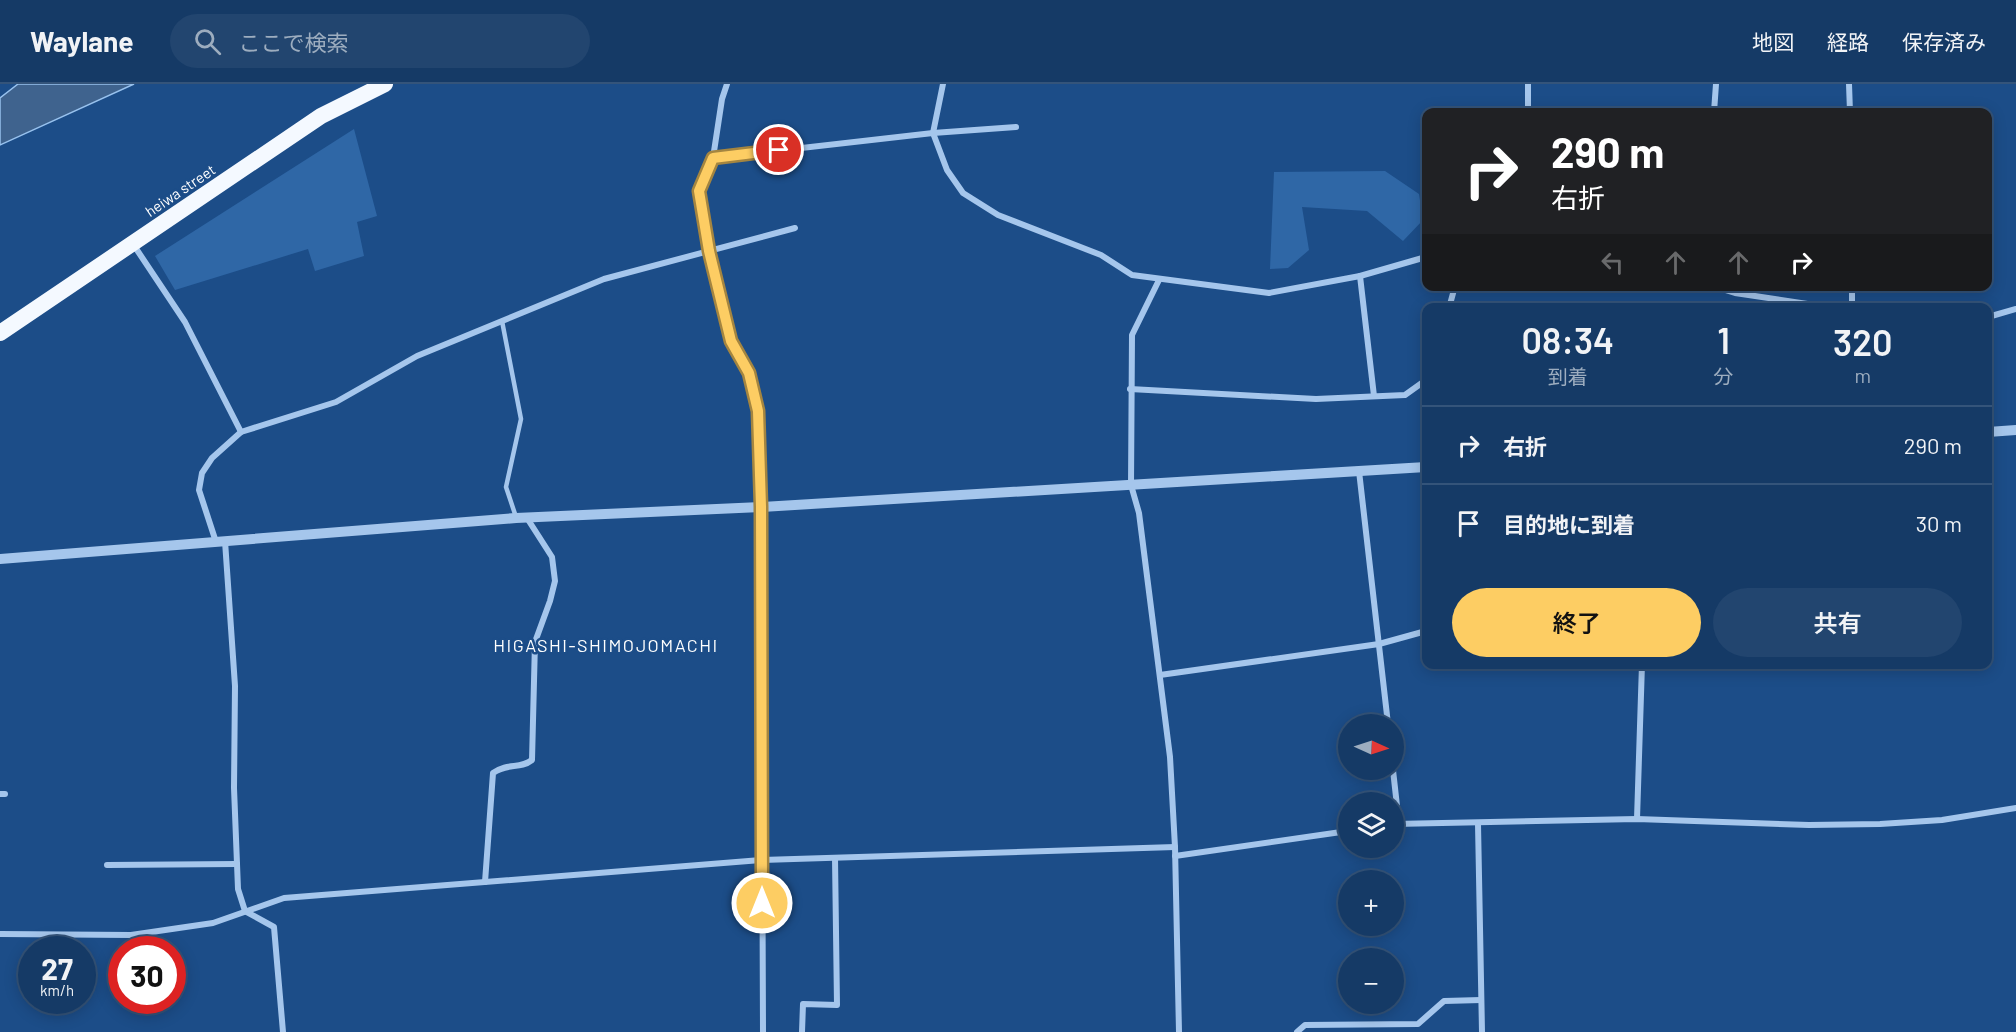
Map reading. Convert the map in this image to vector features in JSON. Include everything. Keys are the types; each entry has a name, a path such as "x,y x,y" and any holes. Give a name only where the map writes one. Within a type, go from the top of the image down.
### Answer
{"highway":[{"name":"heiwa street","path":"0,333 321,116 385,84"}],"street":[{"path":"727,84 722,99 713,158 699,191 709,251 731,341 749,373 758,411 761,507 763,1032"},
{"path":"942,84 933,133 946,170 963,193 998,215 1101,255 1132,275 1269,293 1360,276 1422,258"},
{"path":"1528,84 1528,108"},
{"path":"1714,108 1716,84"},
{"path":"1849,84 1850,108"},
{"path":"713,158 933,133 1016,127"},
{"path":"283,1032 274,927 245,911 238,888 234,788 235,686 220,542 200,490 202,474 212,458 242,432 336,402 417,356 604,279 795,228"},
{"path":"133,243 185,322 242,432"},
{"path":"1360,276 1374,396"},
{"path":"1159,280 1132,335 1131,485 1138,513 1170,757 1175,847 1179,1032"},
{"path":"1728,291 1801,303"},
{"path":"1992,316 2016,309"},
{"path":"1130,389 1309,399 1405,395 1422,383"},
{"path":"1992,432 2016,430"},
{"path":"0,559 522,518 761,507 1422,467"},
{"path":"1359,471 1387,714"},
{"path":"485,882 493,773 503,766 525,765 532,760 535,642 555,581 552,557 522,518"},
{"path":"1160,675 1379,644 1422,632"},
{"path":"1637,819 1642,669"},
{"path":"1404,824 1637,819 1809,825 1880,824 1942,820 2016,808"},
{"path":"1478,824 1482,1032"},
{"path":"1175,856 1338,832"},
{"path":"0,934 131,934 213,923 284,898 761,860 1175,847"},
{"path":"802,1032 803,1004 837,1005 835,858"},
{"path":"106,865 237,864"},
{"path":"1297,1032 1305,1025 1340,1028 1418,1024 1444,1001 1481,1000"}],"lane":[{"path":"502,321 521,419 506,488 522,518"}],"shaded area":[{"path":"18,84 134,84 0,145 0,98"},
{"path":"354,129 377,216 357,222 364,256 315,271 308,249 175,290 155,256"},
{"path":"1385,171 1419,194 1422,221 1403,241 1367,211 1302,207 1309,250 1288,268 1270,269 1274,172"}],"district":[{"name":"HIGASHI-SHIMOJOMACHI","path":"606,645"}],"route":[{"path":"762,903 761,507 758,411 749,373 731,341 709,251 699,191 713,158 779,150"}]}
